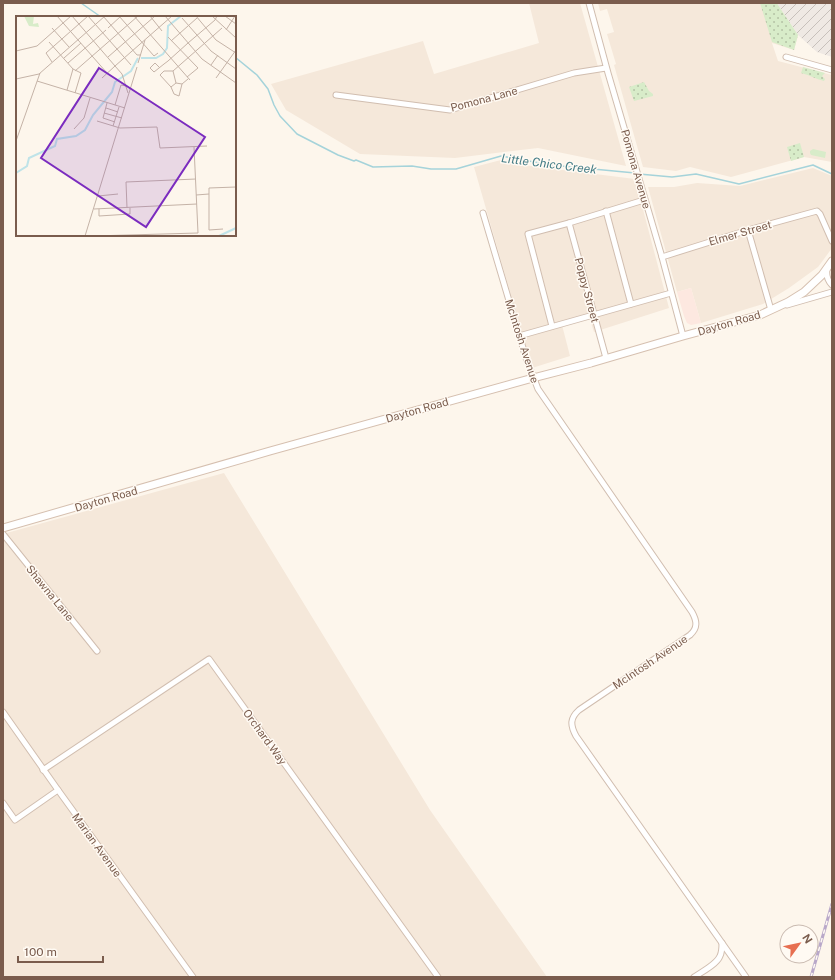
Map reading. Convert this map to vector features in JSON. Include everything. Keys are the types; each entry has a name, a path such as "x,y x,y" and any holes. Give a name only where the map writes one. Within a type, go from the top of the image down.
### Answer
{"street":[{"name":"Pomona Avenue","path":"589,3 606,68 662,257 683,336"},
{"path":"786,57 832,70"},
{"name":"Pomona Lane","path":"336,95 450,110 574,74 606,68"},
{"path":"552,326 528,234 644,200"},
{"path":"606,211 631,304"},
{"name":"Elmer Street","path":"662,257 748,230 817,211 819,212 831,237"},
{"name":"McIntosh Avenue","path":"483,213 519,336 538,389 692,612 696,623 696,628 690,636 574,714 572,719 573,730 746,977"},
{"name":"Poppy Street","path":"569,223 606,358"},
{"path":"748,230 771,310 804,292 822,275 830,263"},
{"path":"830,263 827,276 832,285"},
{"name":"Dayton Road","path":"3,528 270,451 591,363 832,292"},
{"path":"519,336 671,293"},
{"name":"Shawna Lane","path":"3,534 97,651"},
{"name":"Orchard Way","path":"43,770 209,659 438,977"},
{"name":"Marian Avenue","path":"3,712 43,770 193,977"},
{"path":"3,804 15,820 58,790"},
{"path":"694,977 717,960 722,950 722,943"}],"shaded area":[{"path":"529,3 580,3 626,166 538,148 455,158 360,154 286,110 271,84 423,41 434,74 539,43"},
{"path":"598,3 777,3 798,35 794,50 772,43 778,61 832,75 832,162 804,157 731,177 690,167 676,171 643,167 614,65 616,64 607,34 614,32 607,9 600,11"},
{"path":"778,3 832,3 832,57 817,52 798,35"},
{"path":"501,160 523,165 635,179 669,308 594,332 589,317 562,325 570,356 532,368 474,167"},
{"path":"813,168 832,176 832,248 818,267 789,288 763,304 701,323 691,288 677,292 648,187 674,187 697,183 740,186"},
{"path":"691,288 701,323 691,325 687,323 684,316 677,292"},
{"path":"224,473 430,810 547,977 3,977 3,534"}],"green space":[{"path":"760,3 777,3 798,35 794,50 772,42"},
{"path":"803,67 825,73 822,76 825,79 824,81 801,73"},
{"path":"644,82 653,96 634,101 629,87"},
{"path":"800,143 804,157 791,161 787,147"},
{"path":"813,149 826,152 825,158 811,155 810,151"}],"waterway":[{"name":"Little Chico Creek","path":"81,3 100,16"},
{"name":"Little Chico Creek","path":"236,58 257,75 268,89 280,116 297,134 338,155 373,167 412,166 431,169 456,169 501,156 551,165 635,173"},
{"name":"Little Chico Creek","path":"639,174 672,177 696,174 739,184 813,165 832,174"}],"railway":[{"path":"811,977 832,904"}]}
